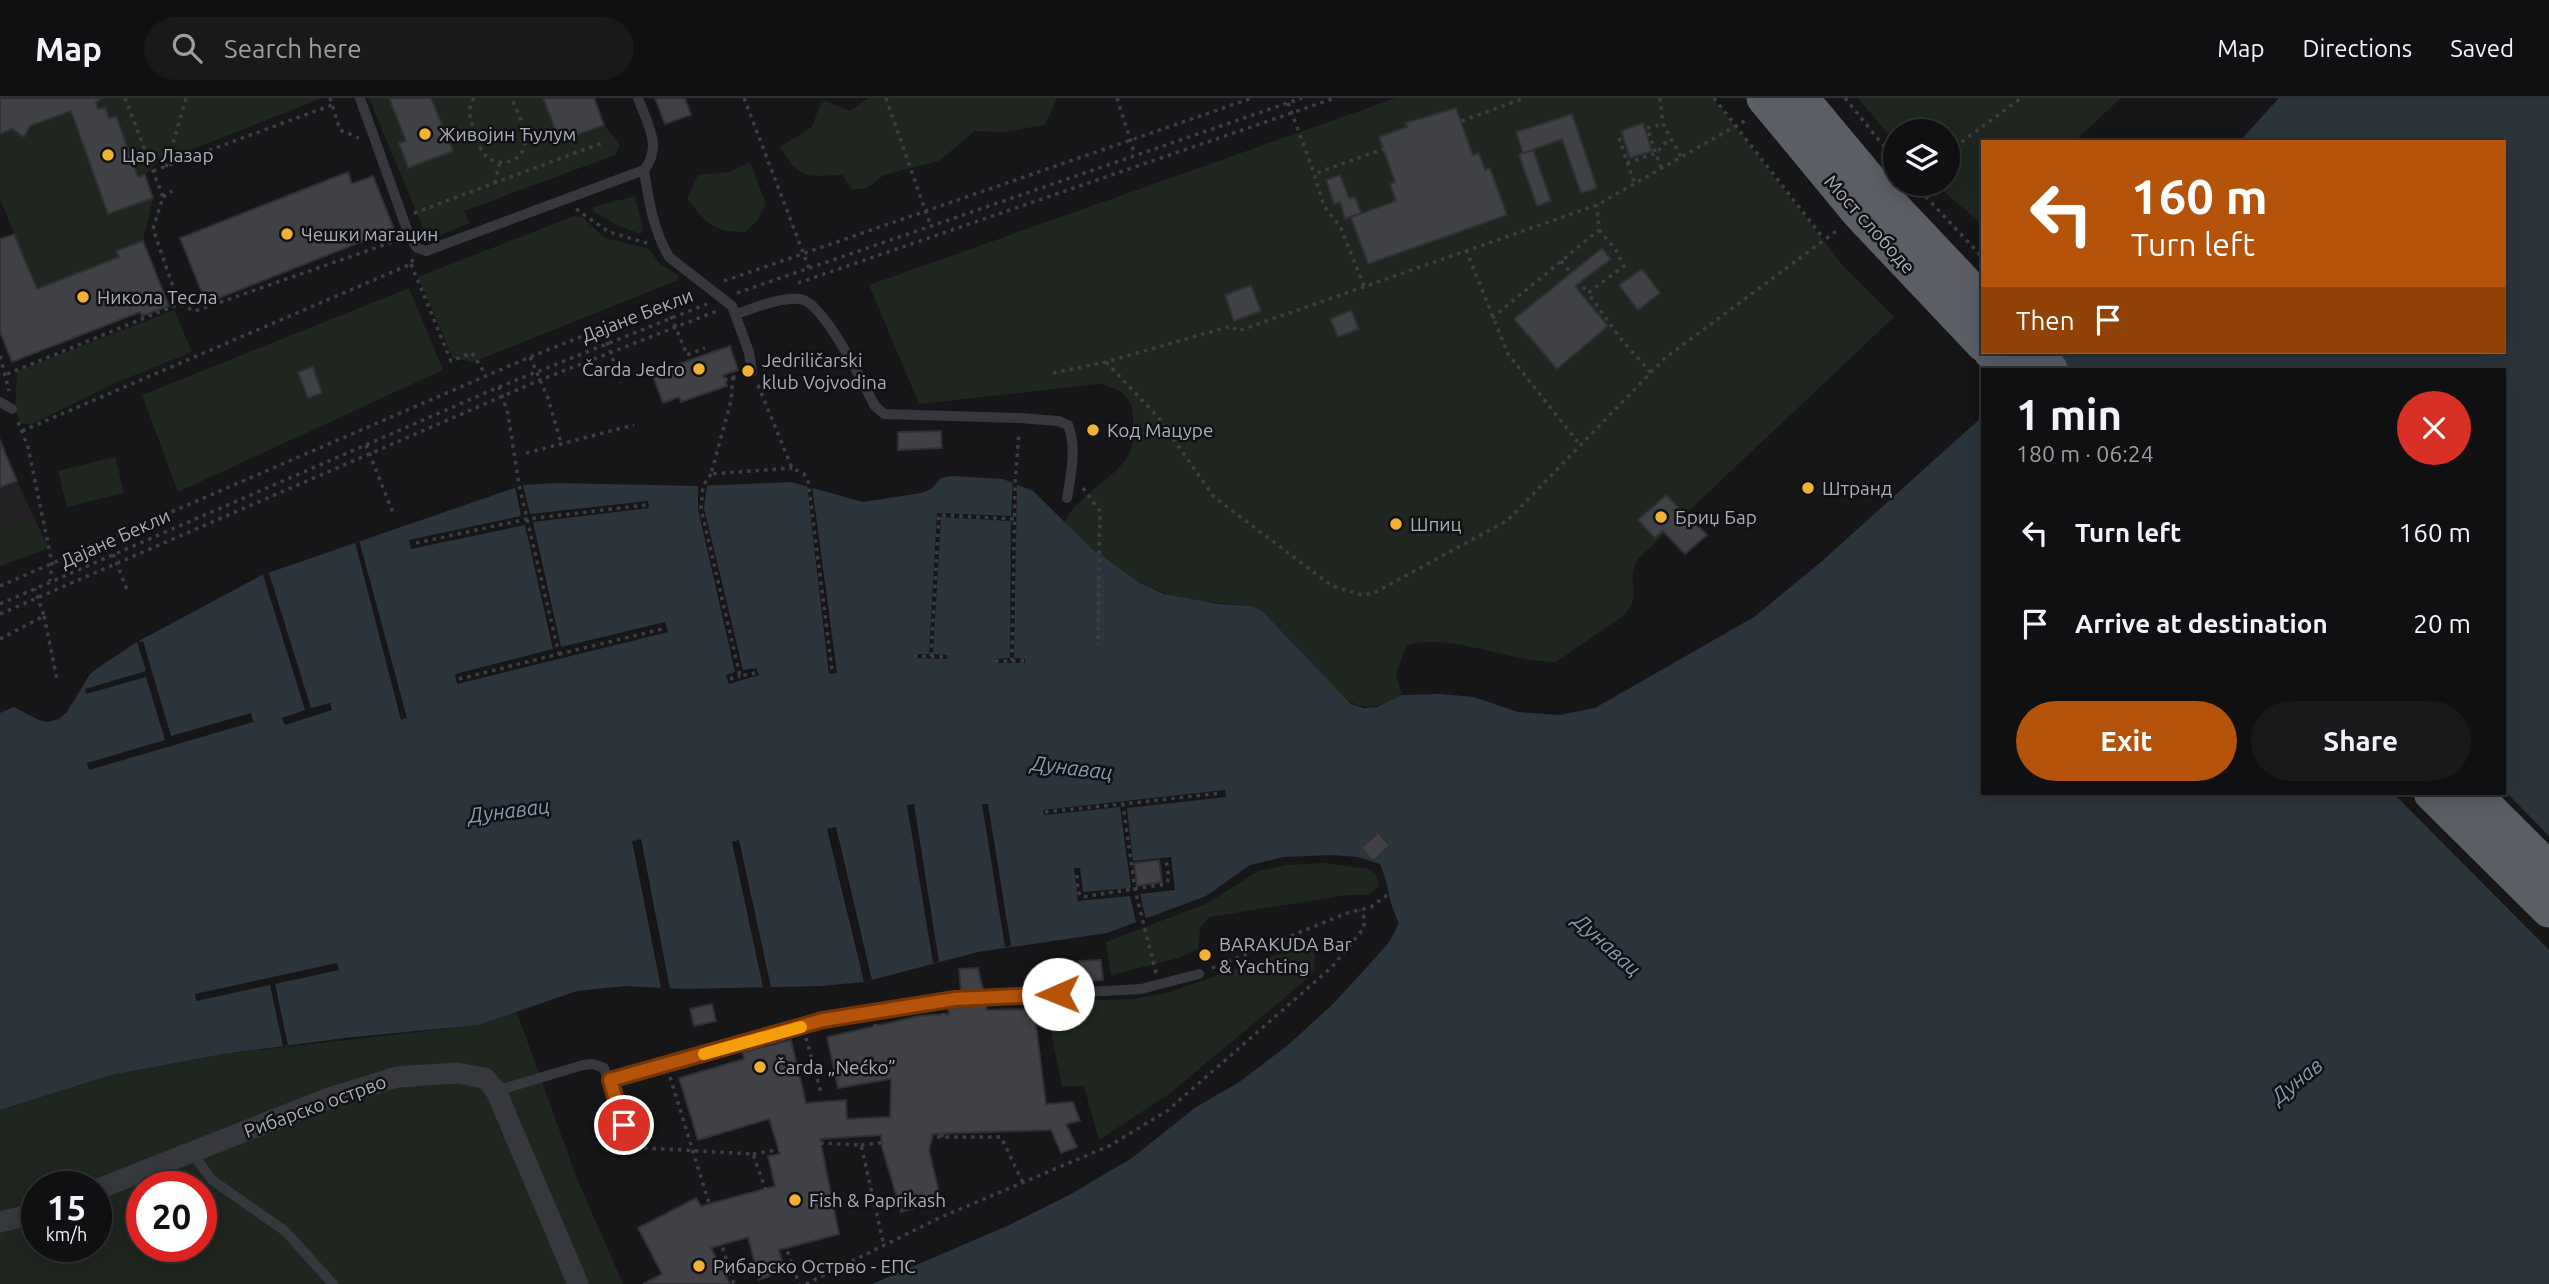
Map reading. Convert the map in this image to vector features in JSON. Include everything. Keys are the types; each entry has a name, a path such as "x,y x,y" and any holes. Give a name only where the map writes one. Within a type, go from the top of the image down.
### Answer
{"highway":[{"name":"Мост слободе","path":"1764,98 1860,214 1981,342"},
{"name":"Мост слободе","path":"1801,98 1881,194 1981,300"},
{"path":"1993,354 2007,368"},
{"path":"2034,354 2049,368"},
{"path":"2433,795 2549,910"},
{"path":"2475,795 2549,869"}],"street":[{"name":"Рибарско острво","path":"112,1184 328,1098 397,1077 456,1073 485,1079 496,1091"},
{"path":"496,1091 578,1284"},
{"path":"0,1222 21,1217"}],"lane":[{"path":"359,98 409,236 417,248 426,251 644,170 653,160 654,143 638,98"},
{"path":"644,170 655,231 663,247 669,257 731,305 749,352 752,372"},
{"path":"731,305 802,299 813,305 837,336 875,406 884,414 1020,418 1058,421 1068,425 1071,434 1071,471 1067,498"},
{"path":"0,402 12,409"},
{"path":"610,1080 803,1026 873,1012 990,996 1141,989 1199,974"},
{"path":"496,1091 593,1064 604,1068 631,1147"},
{"path":"192,1153 212,1180 285,1231 332,1284"}],"path":[{"path":"125,98 163,197 153,229 179,304"},
{"path":"165,167 186,98"},
{"path":"474,98 469,110 470,118 482,151 486,157 499,163 519,157 525,144 511,98"},
{"path":"744,98 809,268"},
{"path":"886,98 931,227"},
{"path":"1117,98 1135,155"},
{"path":"0,586 486,375 709,287 1252,98"},
{"name":"Дајане Бекли","path":"0,604 536,371 671,316 731,305 809,268 1302,98"},
{"path":"789,286 1335,98"},
{"path":"1314,174 1525,98"},
{"path":"1660,98 1663,124 1681,157"},
{"path":"1714,98 1824,239"},
{"path":"1845,98 1883,145"},
{"path":"1960,143 2021,98"},
{"path":"1288,103 1324,206 1341,228 1364,286"},
{"path":"153,171 332,105"},
{"path":"1661,168 1647,128 1663,124"},
{"path":"1053,373 1106,362 1231,326 1238,331 1597,205 1736,125"},
{"path":"1619,138 1634,183"},
{"path":"1627,163 1656,153 1669,139"},
{"path":"402,217 602,143"},
{"path":"495,183 499,163"},
{"path":"163,197 172,191"},
{"path":"1925,196 1981,256"},
{"path":"563,199 609,232 663,247"},
{"path":"1588,293 1624,266 1616,250 1599,230 1597,205"},
{"path":"1106,362 1158,417 1214,497 1332,586 1347,593 1374,593 1508,520 1665,358 1847,223"},
{"path":"1492,318 1599,230"},
{"path":"7,374 179,304 195,311 409,236"},
{"path":"417,248 411,264 451,361 472,353 486,375"},
{"path":"1466,250 1508,354 1581,446"},
{"path":"1561,261 1651,373"},
{"path":"22,431 411,264"},
{"path":"0,614 540,380 731,305"},
{"path":"671,316 687,355 705,348"},
{"path":"607,341 621,383"},
{"path":"0,356 7,374 12,409 29,447 52,563 50,582"},
{"path":"530,357 548,398 561,444"},
{"path":"752,372 792,468"},
{"path":"733,377 731,401 711,474 703,486 701,508 740,676"},
{"path":"499,387 559,654"},
{"path":"1012,661 1014,519 1020,418"},
{"path":"526,453 634,425"},
{"path":"366,445 393,513"},
{"path":"711,474 792,468 807,476 832,670"},
{"path":"1071,471 1100,511 1098,645"},
{"path":"416,543 527,519 646,505"},
{"path":"931,656 939,515 1014,519"},
{"path":"113,554 127,590"},
{"path":"35,589 57,679"},
{"path":"0,639 44,617"},
{"path":"459,679 662,629"},
{"path":"914,656 947,657"},
{"path":"995,661 1025,661"},
{"path":"730,679 755,673"},
{"path":"1045,812 1222,793"},
{"path":"1123,804 1135,890 1159,985"},
{"path":"1077,875 1078,892 1082,897 1135,890 1166,884 1166,860"},
{"path":"1199,974 1360,910 1387,895"},
{"path":"806,1284 884,1246 1109,1146 1167,1111 1332,967 1363,929 1365,919 1360,910"},
{"path":"990,996 999,1105"},
{"path":"941,1001 958,1107 941,1109 942,1137"},
{"path":"873,1012 888,1082"},
{"path":"803,1026 821,1093"},
{"path":"666,1065 734,1284"},
{"path":"631,1147 753,1154 819,1143 861,1145 942,1137 1001,1138 1023,1183"},
{"path":"861,1145 884,1246"},
{"path":"753,1154 799,1284"}],"shaded area":[{"path":"94,98 323,98 155,164 145,175 138,177 116,116 109,118 98,109"},
{"path":"369,98 389,98 406,141 399,144 453,151 431,98 543,98 560,141 604,125 620,145 615,155 464,211 470,223 428,240"},
{"path":"868,98 1057,98 1045,125 1003,132 975,131 939,161 884,175 867,188 852,190 843,175 806,174 794,166 780,147 812,127 820,105 825,101 850,111"},
{"path":"1396,98 1713,98 1844,267 1894,317 1638,559 1633,574 1632,601 1623,616 1556,662 1520,658 1461,645 1424,642 1407,645 1396,674 1402,695 1371,707 1348,701 1340,695 1261,610 1191,600 1156,590 1125,574 1070,529 1065,522 1071,511 1119,468 1131,450 1133,410 1123,394 1112,387 1098,384 919,404 869,285"},
{"path":"1858,98 2121,98 2076,140 1981,140 1981,223 1949,196 1960,196 1960,119 1883,119 1883,128"},
{"path":"71,111 108,214 153,198 143,241 117,251 119,257 37,289 0,199 0,134 15,128 23,135 28,127"},
{"path":"750,162 766,204 757,221 745,232 717,228 699,214 687,198 698,175 729,172"},
{"path":"635,196 643,228 641,234 617,225 593,211 593,207"},
{"path":"574,216 582,217 605,238 649,249 659,263 678,275 678,280 473,362 453,358 418,277"},
{"path":"409,288 443,370 178,492 142,395"},
{"path":"174,310 192,352 115,383 32,424 21,424 15,409 17,371"},
{"path":"0,436 17,481 48,548 0,566"},
{"path":"115,457 124,493 67,507 58,471"},
{"path":"35,520 48,548 0,566 0,526"},
{"path":"1324,863 1369,869 1376,874 1379,886 1369,895 1348,895 1209,917 1200,928 1198,949 1179,958 1111,975 1106,942 1208,903 1258,871 1287,865"},
{"path":"1305,945 1315,953 1314,969 1308,978 1169,1094 1099,1140 1084,1086 1062,1086 1045,1001 1135,999 1167,993"},
{"path":"516,1010 576,1176 623,1284 0,1284 0,1110 111,1075 223,1054 478,1025"}],"water":[{"path":"2279,98 2549,98 2549,1284 872,1284 1007,1226 1071,1194 1132,1158 1196,1107 1238,1083 1288,1045 1333,1004 1390,941 1399,923 1380,864 1358,857 1332,855 1283,857 1250,865 1206,896 1107,933 978,952 864,982 820,986 682,989 625,986 577,991 478,1025 345,1038 223,1054 111,1075 0,1110 0,713 14,707 39,720 48,722 59,719 67,712 90,674 99,667 137,642 262,575 523,485 556,483 698,486 791,482 863,502 921,493 931,489 941,478 951,476 1003,479 1033,491 1091,548 1140,583 1164,594 1219,604 1251,606 1261,610 1351,704 1364,708 1377,707 1402,695 1440,694 1474,697 1518,712 1559,715 1595,708 1754,617 1821,562 1981,418 1981,795 2506,795 2506,368 2030,368 2043,354 2506,354 2506,140 2241,140"}],"pier":[{"path":"1013,478 1017,480 1014,658 1025,659 1025,663 995,663 995,659 1010,658 1011,521 941,517 933,654 947,655 947,659 914,658 914,654 929,654 937,513 1011,516"},
{"path":"523,485 530,514 648,501 649,508 533,522 561,647 665,622 668,632 457,684 455,674 553,649 525,525 411,549 409,540 521,516 515,487"},
{"path":"707,485 704,508 743,670 756,668 759,675 729,684 726,675 735,672 698,509 698,486"},
{"path":"807,485 812,486 837,673 829,674"},
{"path":"359,540 407,718 401,720 355,542"},
{"path":"269,573 311,708 330,703 332,710 285,725 282,718 305,710 263,575"},
{"path":"143,641 171,736 251,713 253,722 89,770 87,763 165,740 146,677 86,694 85,689 146,671 137,642"},
{"path":"1225,790 1226,797 1127,808 1133,861 1171,857 1175,890 1140,894 1146,919 1136,922 1130,896 1078,901 1074,868 1080,868 1083,892 1131,888 1120,807 1044,815 1043,810"},
{"path":"2506,792 2549,836 2549,950 2395,795 2506,795"},
{"path":"914,804 939,962 933,963 907,805"},
{"path":"982,804 988,804 1011,946 1005,947"},
{"path":"836,827 872,980 864,982 827,829"},
{"path":"641,839 670,989 661,988 632,841"},
{"path":"739,840 771,987 763,987 732,842"},
{"path":"337,963 339,970 275,984 288,1045 283,1046 270,985 196,1001 195,994"}],"building":[{"name":"Цар Лазар","path":"0,98 103,98 96,103 98,109 105,107 109,118 116,116 138,177 145,175 153,198 108,214 71,111 30,126 24,137 12,129 0,134"},
{"name":"Живојин Ћулум","path":"389,98 431,98 453,151 408,168 399,143 406,141"},
{"name":"Живојин Ћулум","path":"543,98 594,98 604,125 560,141"},
{"path":"655,98 685,98 691,115 665,124"},
{"path":"1456,108 1473,155 1479,153 1485,170 1490,168 1507,215 1368,264 1351,217 1396,201 1390,184 1395,182 1379,137 1407,127 1405,123"},
{"path":"1572,114 1597,188 1581,193 1562,139 1524,153 1533,150 1551,201 1537,206 1519,155 1523,153 1516,132"},
{"path":"1643,123 1652,151 1630,158 1621,131"},
{"name":"Чешки магацин","path":"348,172 352,184 373,176 394,229 206,303 180,238"},
{"path":"1340,175 1349,198 1355,197 1361,213 1345,219 1340,202 1334,204 1326,180"},
{"name":"Никола Тесла","path":"14,234 37,289 119,257 116,251 143,241 169,306 142,316 140,312 12,362 0,332 0,239"},
{"path":"1602,248 1611,259 1575,286 1608,326 1557,369 1514,319"},
{"path":"1642,269 1660,293 1638,310 1619,285"},
{"path":"1251,285 1261,311 1234,321 1225,295"},
{"path":"1351,310 1359,329 1338,337 1330,319"},
{"path":"730,346 738,370 723,375 727,386 681,402 679,397 663,403 652,373"},
{"path":"313,367 322,393 308,398 298,372"},
{"path":"941,431 942,448 898,450 898,432"},
{"path":"0,441 17,481 0,487"},
{"path":"1666,495 1707,535 1685,554 1663,531 1655,538 1638,520"},
{"path":"1378,832 1390,846 1373,861 1361,848"},
{"path":"1159,860 1162,882 1137,886 1134,863"},
{"path":"1101,960 1103,980 1081,982 1079,961"},
{"path":"978,968 983,990 961,991 959,969"},
{"path":"712,1004 716,1021 694,1026 690,1009"},
{"path":"986,1005 987,1010 1034,1009 1046,1104 1073,1102 1080,1121 1066,1124 1077,1147 1061,1153 1051,1130 933,1134 929,1150 941,1200 901,1212 881,1135 820,1139 839,1234 779,1250 785,1270 759,1280 748,1237 711,1248 730,1284 643,1284 662,1274 638,1228 696,1198 701,1206 775,1186 768,1156 780,1154 769,1119 698,1140 679,1078 744,1059 742,1052 791,1040 806,1103 846,1100 847,1119 890,1117 891,1079 838,1088 827,1037 919,1016 949,1014 948,1008"}],"slow traffic":[{"path":"704,1054 801,1027"}],"place":[{"name":"Живојин Ћулум","path":"425,134"},
{"name":"Цар Лазар","path":"108,155"},
{"name":"Чешки магацин","path":"287,234"},
{"name":"Никола Тесла","path":"83,297"},
{"name":"Čarda Jedro","path":"699,369"},
{"name":"Jedriličarski klub Vojvodina","path":"748,371"},
{"name":"Код Мацуре","path":"1093,430"},
{"name":"Штранд","path":"1808,488"},
{"name":"Бриџ Бар","path":"1661,517"},
{"name":"Шпиц","path":"1396,524"},
{"name":"BARAKUDA Bar & Yachting","path":"1205,955"},
{"name":"Čarda „Nećko”","path":"760,1067"},
{"name":"Fish & Paprikash","path":"795,1200"},
{"name":"Рибарско Острво - ЕПС","path":"699,1266"}],"route":[{"path":"624,1125 610,1080 823,1020 955,999 1058,994"}],"water label":[{"name":"Дунавац","path":"1072,768"},
{"name":"Дунавац","path":"509,811"},
{"name":"Дунавац","path":"1607,945"},
{"name":"Дунав","path":"2297,1081"}]}
